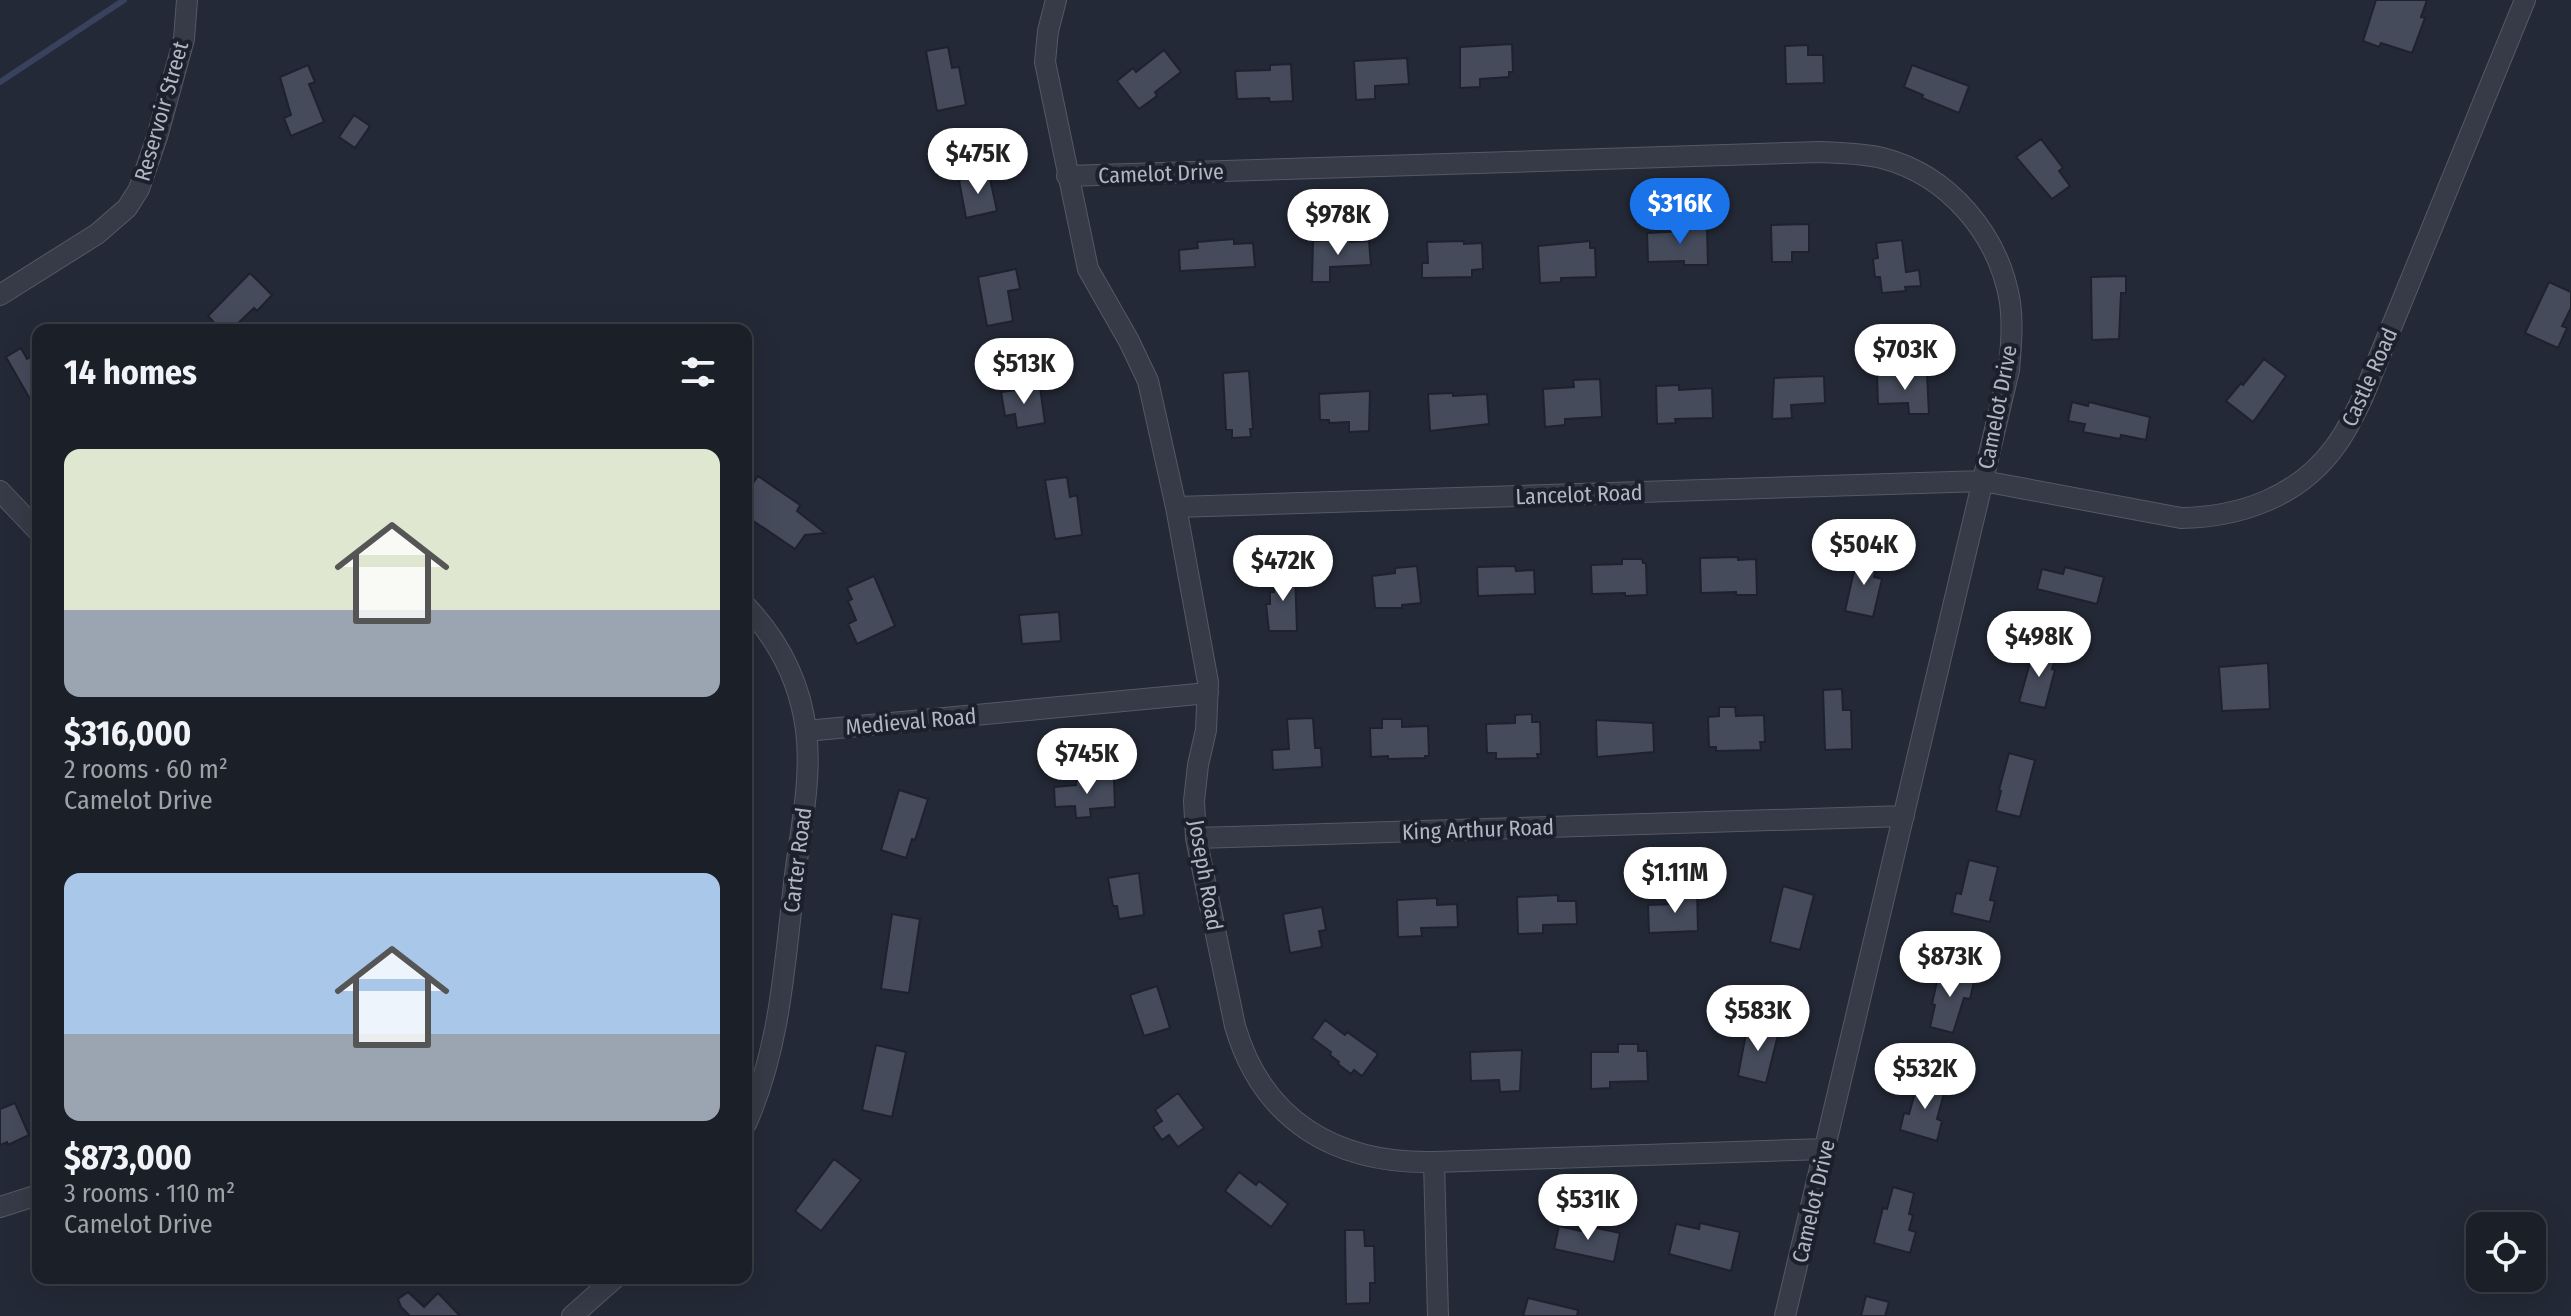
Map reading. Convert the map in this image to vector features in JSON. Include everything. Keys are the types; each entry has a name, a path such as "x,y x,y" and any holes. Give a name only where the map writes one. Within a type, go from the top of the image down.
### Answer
{"street":[{"name":"Reservoir Street","path":"0,295 97,234 127,208 139,189 157,137 184,39 187,0"},
{"name":"Joseph Road","path":"1056,0 1048,31 1045,62 1088,269 1148,381 1203,649 1208,693 1206,730 1194,801 1196,838 1235,1026 1245,1055 1270,1097 1292,1119 1334,1145 1384,1159 1434,1162 1825,1149"},
{"name":"Castle Road","path":"1983,481 2181,518 2210,518 2267,502 2291,489 2314,470 2334,448 2362,399 2525,0"},
{"name":"Camelot Drive","path":"1067,176 1821,152 1863,154 1897,163 1941,187 1971,214 1984,234 2007,286 2012,327 2009,370 1785,1316"},
{"name":"Lancelot Road","path":"1176,507 1983,481"},
{"path":"0,491 32,525"},
{"name":"Carter Road","path":"752,613 774,639 787,662 806,731 808,761 777,1022 762,1083 752,1109"},
{"name":"Medieval Road","path":"806,731 1208,693"},
{"name":"King Arthur Road","path":"1196,838 1904,816"},
{"path":"1434,1162 1438,1316"},
{"path":"0,1207 32,1197"},
{"path":"572,1316 608,1284"}],"building":[{"path":"2376,0 2427,0 2421,17 2425,18 2412,53 2363,41"},
{"path":"1512,44 1513,72 1509,72 1509,77 1480,79 1480,87 1460,88 1460,47"},
{"path":"1808,45 1808,55 1823,55 1824,83 1786,84 1785,46"},
{"path":"948,47 952,68 959,67 966,105 937,111 926,51"},
{"path":"1164,50 1181,72 1139,109 1117,81 1133,68 1136,72"},
{"path":"1407,58 1409,84 1375,86 1375,99 1356,100 1354,61"},
{"path":"1291,64 1293,101 1237,99 1235,71 1270,70 1270,65"},
{"path":"308,65 315,82 309,84 324,122 291,136 284,118 291,115 280,77"},
{"path":"1912,65 1969,86 1959,113 1904,87"},
{"path":"354,115 370,126 355,148 339,137"},
{"path":"2041,139 2063,168 2059,171 2070,186 2052,199 2016,157"},
{"path":"989,174 997,211 966,218 959,180"},
{"path":"1809,224 1809,252 1792,252 1792,262 1772,262 1771,225"},
{"path":"1707,226 1708,265 1684,265 1684,261 1648,262 1647,233"},
{"path":"1234,239 1234,244 1253,243 1255,267 1180,271 1179,250 1198,248 1197,242"},
{"path":"1349,239 1350,242 1369,241 1371,265 1330,267 1330,282 1312,282 1313,241"},
{"path":"1902,240 1906,272 1919,270 1921,286 1882,293 1880,277 1875,277 1873,259 1878,258 1876,243"},
{"path":"1464,241 1464,244 1482,243 1483,269 1472,270 1472,277 1422,278 1422,263 1428,263 1427,242"},
{"path":"1590,241 1590,248 1595,248 1596,277 1561,278 1561,282 1540,283 1538,246"},
{"path":"1016,269 1020,289 1008,291 1013,321 987,326 978,277"},
{"path":"250,273 272,295 257,311 254,308 237,324 215,324 208,316"},
{"path":"2126,276 2126,293 2121,293 2119,339 2092,340 2091,277"},
{"path":"2549,282 2571,292 2571,308 2562,326 2567,328 2558,348 2525,333"},
{"path":"21,348 27,359 32,356 32,402 6,357"},
{"path":"2264,359 2286,376 2253,422 2226,401"},
{"path":"1249,371 1251,437 1232,438 1232,430 1226,430 1223,373"},
{"path":"1927,374 1929,414 1909,414 1908,403 1878,404 1877,375"},
{"path":"1824,376 1825,403 1791,405 1792,418 1772,419 1774,378"},
{"path":"1600,379 1602,417 1565,419 1565,425 1545,427 1543,389 1574,387 1573,380"},
{"path":"1679,385 1679,390 1712,388 1713,418 1675,419 1676,423 1657,424 1656,386"},
{"path":"1040,387 1045,423 1017,428 1015,414 1005,416 1001,392"},
{"path":"1370,391 1369,431 1349,432 1349,422 1320,420 1319,394"},
{"path":"1453,393 1453,396 1487,394 1489,424 1430,431 1428,394"},
{"path":"2072,402 2088,406 2089,402 2150,417 2146,440 2083,432 2085,424 2068,421"},
{"path":"758,476 800,505 797,511 825,533 805,535 795,549 752,520 752,484"},
{"path":"1067,477 1070,497 1077,495 1082,535 1055,539 1045,480"},
{"path":"1858,553 1878,558 1874,577 1882,579 1873,617 1845,611"},
{"path":"1738,557 1738,560 1756,559 1757,595 1701,593 1700,558"},
{"path":"1622,559 1642,559 1646,563 1647,595 1592,594 1591,565 1622,564"},
{"path":"1417,566 1421,603 1402,605 1402,608 1375,608 1372,576 1395,573 1395,568"},
{"path":"1515,566 1516,571 1534,570 1535,594 1478,596 1477,567"},
{"path":"2065,567 2104,577 2097,604 2037,589 2042,569 2063,574"},
{"path":"1274,572 1295,572 1297,631 1269,631 1266,604 1270,604 1270,592 1274,592"},
{"path":"874,576 895,626 857,644 848,624 856,620 848,601 852,599 847,588"},
{"path":"1059,612 1061,641 1022,644 1019,615"},
{"path":"2039,646 2058,651 2045,708 2019,702 2030,663 2034,664"},
{"path":"2268,663 2270,709 2222,711 2219,667"},
{"path":"1842,689 1843,710 1851,710 1852,749 1825,750 1823,690"},
{"path":"1719,707 1735,707 1736,716 1764,715 1765,742 1760,742 1761,750 1716,751 1716,747 1709,747 1708,717 1719,716"},
{"path":"1532,714 1532,722 1540,722 1541,754 1537,754 1538,758 1496,759 1496,753 1487,753 1486,724 1515,723 1515,715"},
{"path":"1313,718 1315,748 1321,748 1322,767 1273,770 1272,750 1289,749 1287,719"},
{"path":"1382,719 1402,719 1402,727 1428,726 1429,756 1371,757 1370,728 1382,728"},
{"path":"1596,720 1653,723 1654,752 1597,757"},
{"path":"2009,753 2035,760 2020,817 1996,811"},
{"path":"1114,778 1115,807 1090,809 1091,817 1076,818 1075,806 1055,807 1054,787 1076,785 1076,781"},
{"path":"899,790 928,799 906,858 881,850"},
{"path":"1969,860 1998,867 1990,900 1995,901 1990,922 1952,913 1956,893 1961,894"},
{"path":"1139,873 1144,915 1119,919 1117,906 1113,906 1108,878"},
{"path":"1783,886 1814,895 1800,950 1770,942"},
{"path":"1697,890 1698,931 1649,933 1648,905 1676,904 1676,891"},
{"path":"1558,895 1558,901 1576,901 1577,924 1543,925 1543,933 1518,934 1517,897"},
{"path":"1437,898 1437,905 1457,904 1458,927 1421,928 1422,936 1398,937 1397,900"},
{"path":"1322,907 1326,930 1319,931 1322,947 1290,953 1283,914"},
{"path":"892,914 920,919 909,993 881,989"},
{"path":"1940,968 1975,977 1970,999 1964,998 1953,1033 1930,1027"},
{"path":"1157,986 1170,1028 1144,1036 1130,995"},
{"path":"1325,1020 1378,1054 1362,1076 1354,1070 1351,1074 1338,1064 1331,1052 1312,1038"},
{"path":"1748,1023 1779,1031 1766,1083 1738,1076"},
{"path":"1618,1044 1638,1044 1638,1051 1647,1051 1648,1081 1610,1082 1610,1088 1591,1089 1591,1052 1618,1052"},
{"path":"876,1045 906,1052 892,1117 862,1110"},
{"path":"1522,1050 1520,1091 1500,1092 1499,1080 1471,1081 1470,1052"},
{"path":"1919,1079 1946,1086 1937,1119 1942,1121 1937,1141 1900,1130 1904,1113 1909,1114"},
{"path":"1178,1093 1204,1128 1178,1147 1169,1135 1162,1140 1153,1127 1162,1121 1155,1110"},
{"path":"15,1103 29,1135 8,1145 7,1142 0,1145 0,1109"},
{"path":"834,1159 861,1180 821,1231 795,1211"},
{"path":"1239,1172 1256,1185 1259,1181 1288,1204 1271,1227 1225,1191"},
{"path":"1893,1187 1914,1193 1909,1230 1916,1232 1910,1253 1874,1243 1883,1208 1887,1209"},
{"path":"1700,1223 1740,1232 1731,1271 1669,1254 1676,1224 1699,1229"},
{"path":"1583,1225 1620,1233 1614,1262 1554,1249 1559,1226 1581,1231"},
{"path":"1345,1230 1364,1230 1365,1246 1374,1246 1375,1283 1370,1283 1370,1303 1346,1304"},
{"path":"408,1292 424,1307 438,1293 460,1316 410,1316 398,1299"},
{"path":"1866,1296 1889,1302 1885,1316 1861,1316"},
{"path":"1528,1298 1578,1310 1577,1316 1523,1316"}],"waterway":[{"path":"0,82 124,0"}]}
